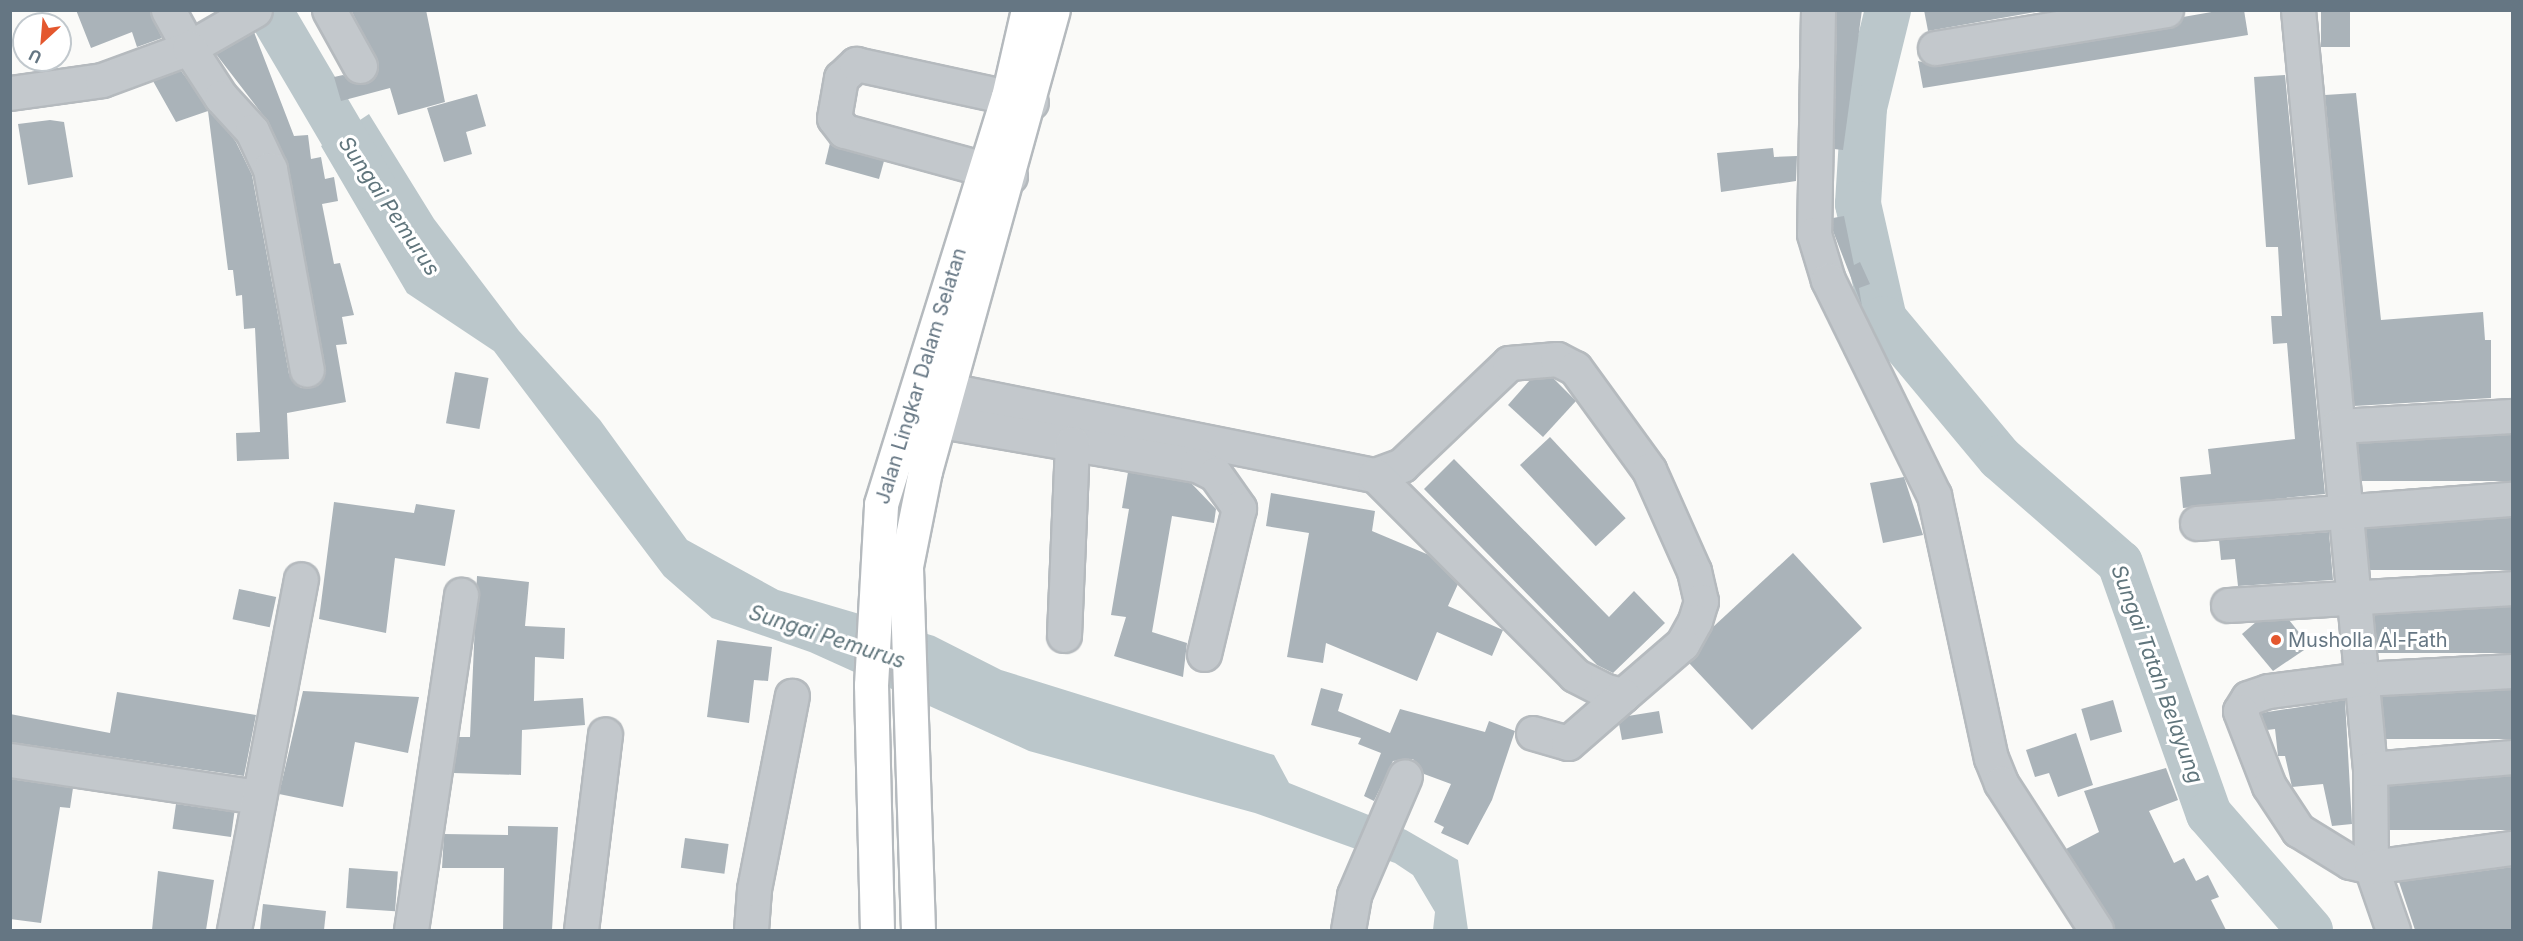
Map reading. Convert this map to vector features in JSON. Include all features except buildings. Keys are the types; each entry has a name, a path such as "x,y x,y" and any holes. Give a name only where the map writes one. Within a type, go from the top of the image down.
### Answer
{"main road":[{"name":"Jalan Lingkar Dalam Selatan","path":"1019,99 1028,10"},
{"name":"Jalan Lingkar Dalam Selatan","path":"918,930 906,566 924,418 1019,99 1053,10"},
{"name":"Jalan Lingkar Dalam Selatan","path":"877,930 873,758 873,570 881,504 924,418 948,390 997,173"}],"street":[{"path":"168,10 221,98 252,131 270,169 307,370"},
{"path":"329,10 360,66"},
{"path":"1818,10 1814,234 1828,280 1934,495 1991,758 2001,783 2096,930"},
{"path":"1935,48 2166,10"},
{"path":"2298,10 2370,769 2371,867 2393,930"},
{"path":"10,93 102,80 189,48 247,15"},
{"path":"997,173 844,131 834,118 841,78 856,64 1019,99"},
{"path":"948,390 1375,475 1402,465 1509,363 1557,359 1575,368 1649,471 1694,571 1701,601 1682,644 1568,743 1533,733"},
{"path":"2338,426 2512,416"},
{"path":"924,418 1197,465 1215,474 1234,495 1239,508 1204,654"},
{"path":"1064,635 1072,443"},
{"path":"1375,475 1405,524 1575,675 1623,694"},
{"path":"2197,523 2512,499"},
{"path":"234,930 301,579"},
{"path":"2228,605 2512,588"},
{"path":"411,930 461,595"},
{"path":"2512,671 2361,679 2268,691 2248,698 2240,711 2269,786 2298,830 2350,862 2371,867 2512,848"},
{"path":"751,930 754,889 792,696"},
{"path":"580,930 605,734"},
{"path":"2370,769 2512,757"},
{"path":"10,760 258,797"},
{"path":"1348,930 1354,895 1405,776"}],"water":[{"path":"369,114 434,219 519,331 600,420 687,540 778,590 934,636 1001,670 1274,755 1289,783 1406,830 1458,860 1468,930 1433,930 1435,912 1413,875 1395,863 1255,813 1029,751 810,652 712,618 664,576 494,351 407,293 321,146"}],"waterway":[{"name":"Sungai Pemurus","path":"269,10 374,188"},
{"name":"Sungai Tatah Belayung","path":"1888,10 1864,108 1858,204 1884,319 2000,458 2120,563 2209,814 2310,930"}],"place":[{"name":"Musholla Al-Fath","path":"2276,640"}]}
